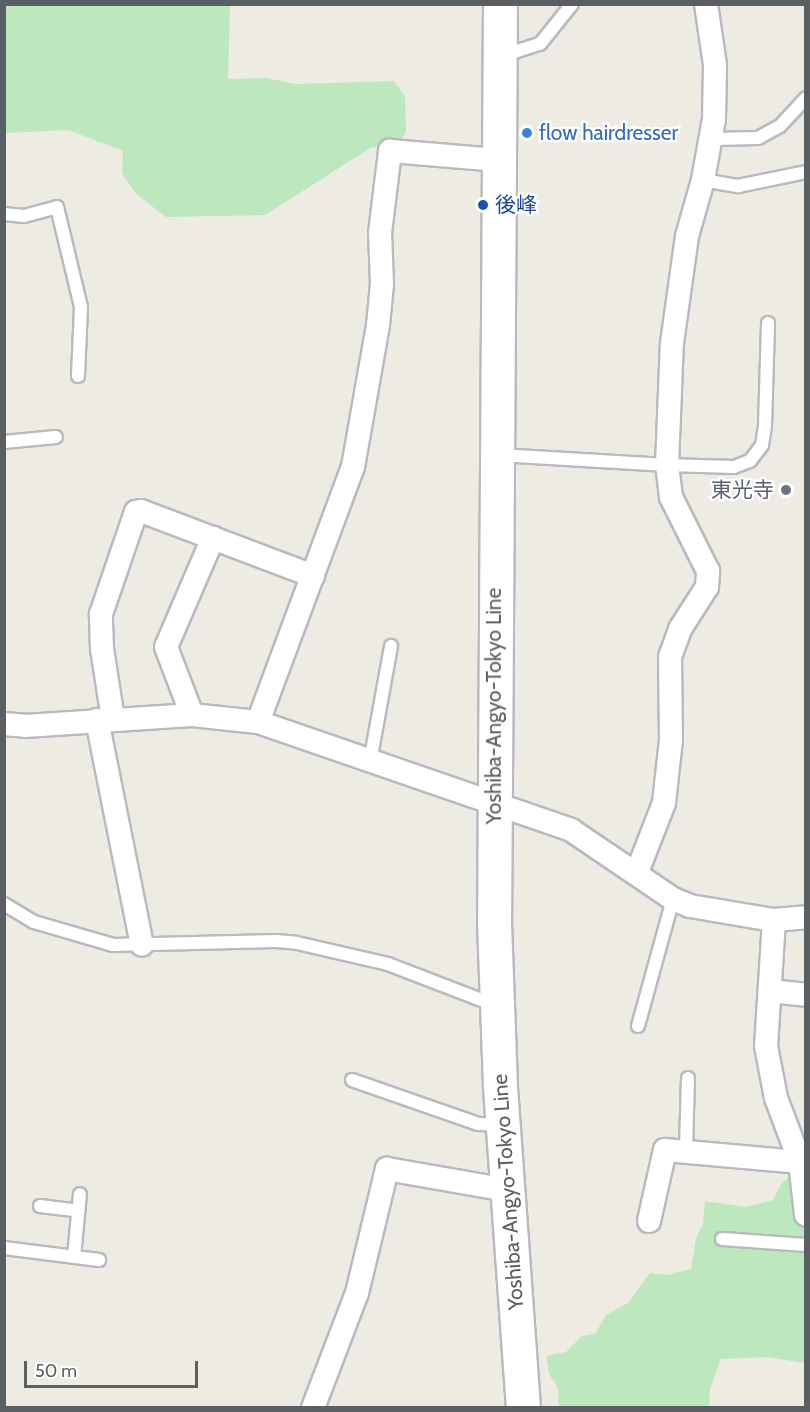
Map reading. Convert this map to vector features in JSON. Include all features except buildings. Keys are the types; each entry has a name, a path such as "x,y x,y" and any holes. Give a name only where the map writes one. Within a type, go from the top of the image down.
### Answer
{"main road":[{"name":"Yoshiba-Angyo-Tokyo Line","path":"500,4 495,454 496,1006 523,1407"}],"street":[{"path":"637,872 664,803 671,740 670,657 680,629 707,587 708,570 671,497 667,465 674,332 687,236 704,180 711,139 715,65 706,4"},
{"path":"258,722 353,467 378,325 382,284 380,233 390,151 497,160"},
{"path":"142,945 105,720 101,614 136,512 141,511 313,576"},
{"path":"192,716 166,647 213,538"},
{"path":"4,724 25,726 192,716 258,722 571,830 637,872 673,899 690,906 774,920 806,917"},
{"path":"774,920 766,1046 776,1098 803,1160 806,1215"},
{"path":"770,991 806,995"},
{"path":"649,1221 665,1150 686,1149 803,1160"},
{"path":"313,1407 357,1293 387,1169 507,1190"}],"lane":[{"path":"499,57 540,44 572,4"},
{"path":"711,139 758,138 780,126 806,98"},
{"path":"704,180 738,186 806,172"},
{"path":"4,214 24,216 57,207 81,307 78,376"},
{"path":"495,454 734,467 750,461 762,445 765,426 768,324"},
{"path":"4,442 56,437"},
{"path":"370,762 391,646"},
{"path":"638,1026 673,899"},
{"path":"4,904 15,914 55,929 113,945 268,941 297,944 388,964 496,1006"},
{"path":"686,1149 688,1078"},
{"path":"352,1080 478,1124 503,1125"},
{"path":"74,1257 80,1194"},
{"path":"40,1206 78,1211"},
{"path":"722,1239 806,1245"},
{"path":"4,1248 99,1260"}],"green space":[{"path":"4,5 230,5 228,79 266,78 297,84 394,81 405,97 406,133 396,146 372,147 265,215 166,217 136,194 122,173 123,151 68,130 5,133"},
{"path":"805,1170 805,1363 767,1357 721,1359 710,1389 709,1407 559,1408 558,1388 549,1374 546,1356 566,1352 582,1336 595,1334 606,1315 628,1303 650,1273 667,1275 691,1269 696,1238 703,1224 705,1201 746,1207 773,1200 783,1181"}],"place":[{"name":"flow hairdresser","path":"527,133"},
{"name":"後峰","path":"483,205"},
{"name":"東光寺","path":"786,490"}]}
